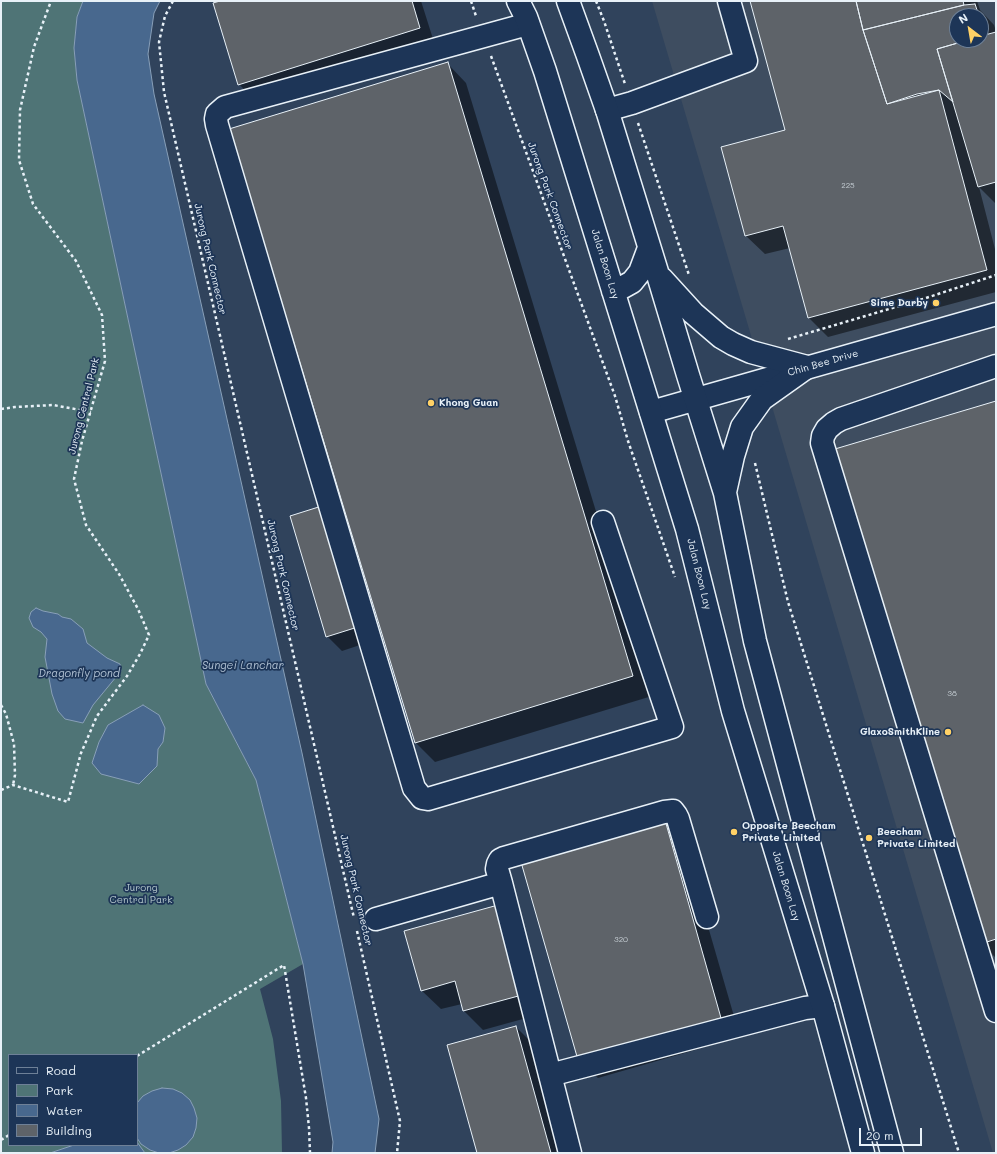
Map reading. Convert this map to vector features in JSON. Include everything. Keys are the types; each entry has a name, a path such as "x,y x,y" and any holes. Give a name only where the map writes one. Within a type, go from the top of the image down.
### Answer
{"main road":[{"name":"Jalan Boon Lay","path":"518,1 545,71 687,529 733,711 822,1006 863,1153"},
{"path":"568,1 606,110 725,493 755,641 892,1153"},
{"path":"606,110 632,103 746,61 729,1"},
{"path":"528,24 225,107 217,114 216,119 414,788 422,798 428,799 672,727 603,522"},
{"path":"614,291 632,282 640,272 649,248"},
{"path":"658,275 693,313 721,337 751,352 807,367"},
{"name":"Chin Bee Drive","path":"651,412 996,314"},
{"path":"996,366 841,419 827,428 822,436 822,443 996,1010"},
{"path":"725,493 733,456 742,427 762,399 807,367"},
{"path":"570,1153 497,869 500,860 664,812 673,811 678,819 707,917"},
{"path":"376,919 501,883"},
{"path":"550,1075 805,1008 822,1006"}],"path":[{"name":"Jurong Central Park","path":"13,785 68,802 80,753 97,716 127,676 149,635 138,609 120,574 86,525 74,479 82,441 105,361 102,315 76,261 33,204 19,160 20,110 34,47 51,1"},
{"name":"Jurong Park Connector","path":"173,1 165,16 159,42 164,92 354,920"},
{"name":"Jurong Park Connector","path":"471,1 615,396"},
{"path":"596,1 632,103 690,280"},
{"path":"786,340 926,298 996,275"},
{"path":"1,409 53,404 91,412"},
{"path":"754,462 788,602 959,1153"},
{"path":"1,705 6,714 14,744 15,775 13,785 1,790"},
{"name":"Jurong Park Connector","path":"356,928 400,1120 397,1153"},
{"path":"138,1055 284,965 306,1098 310,1153"}],"shaded area":[{"path":"652,1 996,1 996,1153 993,1153"}],"green space":[{"name":"Jurong Central Park","path":"1,1 83,1 77,17 74,48 77,80 206,684 256,780 303,964 260,989 273,1039 281,1101 282,1153 1,1153"}],"water":[{"name":"Sungei Lanchar","path":"83,1 160,1 154,13 148,54 154,94 302,753 379,1119 375,1153 332,1153 333,1142 303,964 256,780 206,684 77,80 74,48 77,17"},
{"name":"Dragonfly pond","path":"36,608 71,619 83,629 87,643 107,658 120,664 121,671 93,705 83,723 65,719 58,711 52,694 45,657 47,639 41,632 33,627 29,618 31,612"},
{"path":"143,705 159,715 165,728 163,742 158,749 157,766 139,784 101,774 92,763 99,742 108,725"},
{"path":"162,1088 173,1089 182,1093 190,1100 194,1108 197,1118 193,1137 186,1145 178,1150 169,1153 159,1153 150,1150 141,1144 138,1140 138,1102 143,1096"},
{"path":"138,1143 145,1153 50,1153 71,1146 138,1146"}],"building":[{"path":"220,1 412,1 420,28 238,85 213,3"},
{"path":"750,1 856,1 863,30 887,104 939,90 987,270 808,318 783,226 745,236 721,147 785,130"},
{"path":"856,1 963,1 964,5 863,30"},
{"path":"975,4 976,8 952,8"},
{"path":"949,9 949,46 937,49 953,102 939,90 917,94 887,104 863,30"},
{"path":"996,32 996,182 978,187 937,49 949,46 949,48 989,48 989,34"},
{"name":"Khong Guan","path":"448,62 633,676 415,743 229,129"},
{"name":"GlaxoSmithKline","path":"996,401 996,939 981,944 835,449"},
{"path":"325,505 361,626 326,637 290,516"},
{"path":"665,820 721,1018 578,1060 521,862"},
{"path":"498,905 522,995 463,1011 455,981 421,991 404,931"},
{"path":"516,1026 551,1153 477,1153 447,1045"}],"place":[{"name":"Sime Darby","path":"936,303"},
{"name":"Khong Guan","path":"431,403"},
{"name":"GlaxoSmithKline","path":"948,732"},
{"name":"Opposite Beecham Private Limited","path":"734,832"},
{"name":"Beecham Private Limited","path":"869,838"}]}
